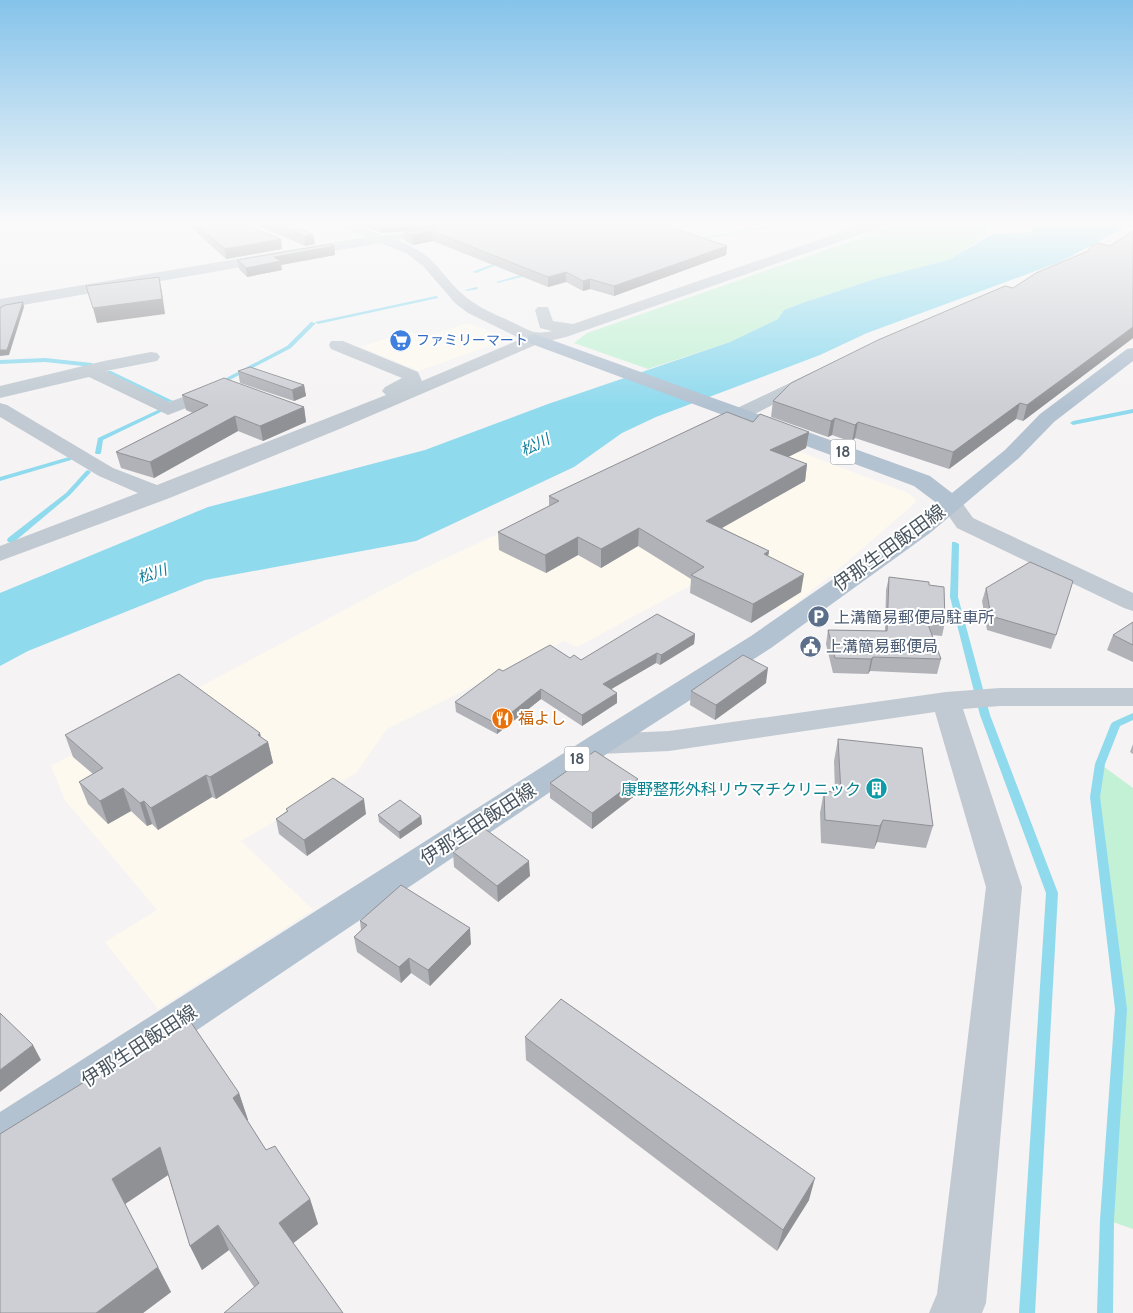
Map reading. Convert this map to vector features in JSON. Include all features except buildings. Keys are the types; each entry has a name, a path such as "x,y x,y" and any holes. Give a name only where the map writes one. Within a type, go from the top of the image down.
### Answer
{"main road":[{"name":"伊那生田飯田線","path":"535,339 922,481 950,502"},
{"name":"伊那生田飯田線","path":"0,1137 600,744 760,642 922,528 950,502 1012,454 1047,418 1133,353"}],"street":[{"path":"0,304 121,283"},
{"path":"446,283 460,300 473,310 535,339"},
{"path":"0,554 336,424 535,339 573,330 707,283"},
{"path":"543,310 546,325 573,330"},
{"path":"338,345 412,376 414,379 379,396 376,407"},
{"path":"0,392 91,371 104,366 152,357"},
{"path":"735,412 833,367"},
{"path":"91,371 168,409 227,386 232,387"},
{"path":"0,409 106,472 159,494"},
{"path":"307,414 336,424"},
{"path":"950,502 965,523 1133,602"},
{"path":"600,744 669,741 953,700 1000,697 1133,697"},
{"path":"953,700 1004,887 958,1308"}],"shaded area":[{"path":"468,323 503,336 500,342 419,371 361,347 408,331 424,337"},
{"path":"735,423 775,438 800,452 906,492 915,498 915,503 834,573 786,611 713,575 734,562 577,647 564,641 387,729 356,773 241,841 313,910 158,1009 105,942 157,910 65,800 51,766 414,573"}],"green space":[{"path":"730,283 862,283 784,310 778,319 730,342 648,369 574,343 587,333"},
{"path":"1100,764 1133,788 1133,1229 1107,1220 1121,1009 1095,797"}],"water":[{"name":"松川","path":"862,283 1002,283 867,333 820,355 656,417 622,433 574,467 416,541 205,580 28,651 0,666 0,593 208,507 425,450 548,404 730,342 778,319 784,310"}],"waterway":[{"path":"467,290 476,288"},
{"path":"318,322 436,297"},
{"path":"218,384 289,347 313,323"},
{"path":"0,362 45,360 92,365"},
{"path":"109,372 170,401"},
{"path":"98,453 100,439 160,411"},
{"path":"1073,423 1133,411"},
{"path":"0,479 69,459"},
{"path":"11,540 68,494 88,472"},
{"path":"955,544 954,597 985,715 1052,893 1027,1313"},
{"path":"1105,1313 1107,1220 1121,1009 1095,797 1100,764 1116,724 1133,716"}],"place":[{"name":"ファミリーマート","path":"400,340"},
{"name":"上溝簡易郵便局駐車所","path":"818,617"},
{"name":"上溝簡易郵便局","path":"810,646"},
{"name":"福よし","path":"502,718"},
{"name":"康野整形外科リウマチクリニック","path":"877,789"}]}
